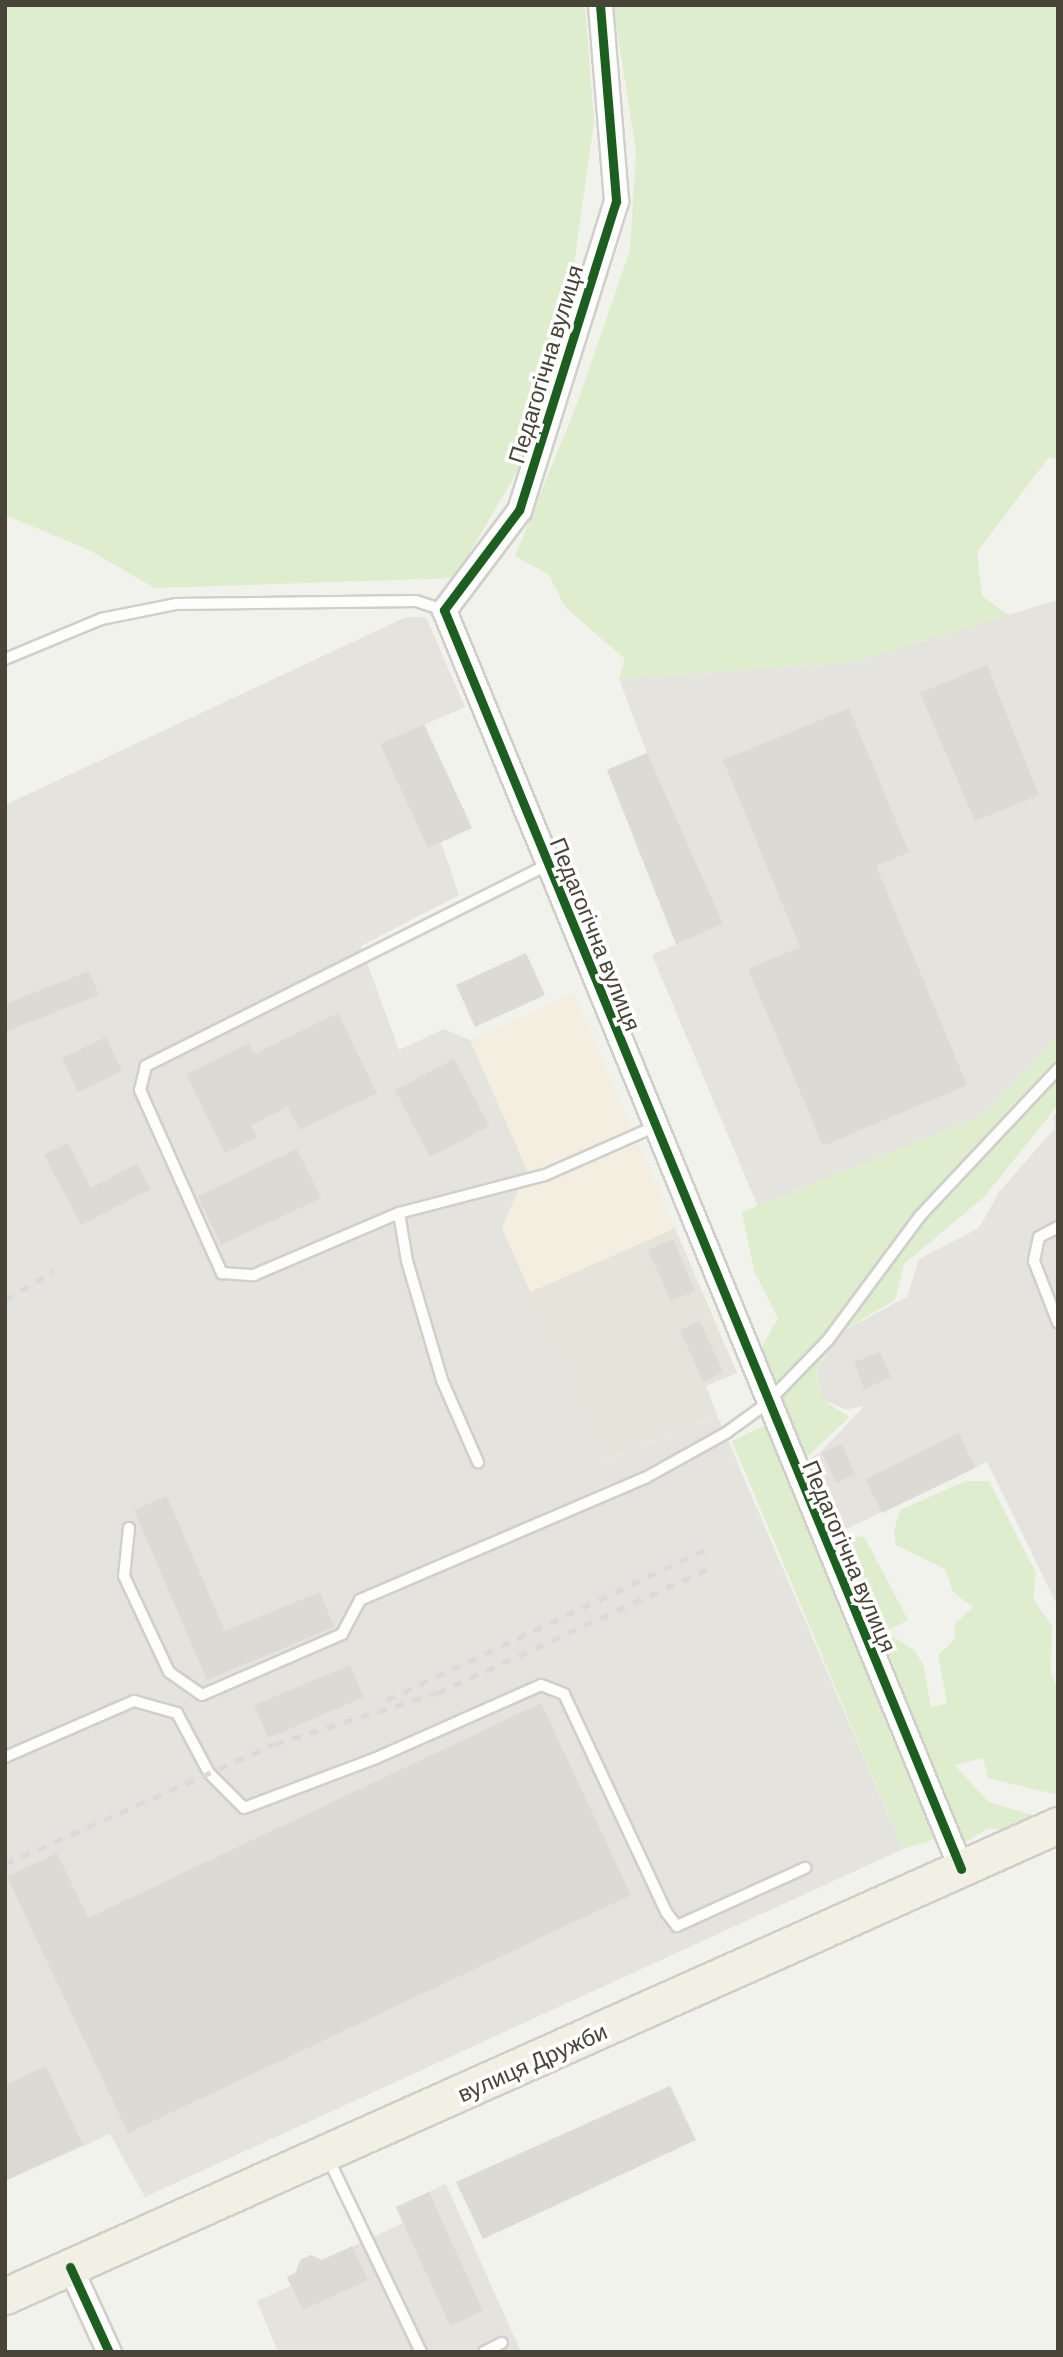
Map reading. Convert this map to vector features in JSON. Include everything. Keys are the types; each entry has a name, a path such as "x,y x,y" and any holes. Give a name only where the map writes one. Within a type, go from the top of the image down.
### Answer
{"main road":[{"name":"вулиця Дружби","path":"5,2296 1058,1825"}],"street":[{"name":"Педагогічна вулиця","path":"600,5 617,201 519,510 444,610 766,1404 961,1869"},
{"path":"70,2267 109,2352"}],"lane":[{"path":"5,659 101,619 176,604 416,601 444,610"},
{"path":"547,865 146,1066 140,1090 222,1273 254,1275 399,1213 545,1175 654,1128"},
{"path":"129,1528 124,1576 169,1672 202,1695 342,1634 360,1600 645,1478 726,1433 766,1404 828,1340 920,1216 1058,1069"},
{"path":"399,1213 407,1261 442,1380 478,1462"},
{"path":"1058,1227 1039,1237 1034,1261 1058,1323"},
{"path":"5,1757 134,1701 177,1713 209,1773 244,1808 374,1759 541,1685 564,1695 666,1912 677,1926 805,1868"},
{"path":"326,2154 421,2352"},
{"path":"484,2352 502,2343"}],"shaded area":[{"path":"1058,600 1058,1035 984,1115 759,1209 652,955 676,944 607,770 647,753 619,679 853,662"},
{"path":"406,617 426,617 465,707 424,725 472,828 441,842 459,895 361,946 399,1050 444,1029 470,1040 527,1170 502,1228 605,1461 717,1415 903,1849 145,2197 110,2134 5,2181 5,805"},
{"path":"574,993 675,1228 528,1293 502,1228 527,1170 470,1040"},
{"path":"1058,1111 1058,1607 987,1462 836,1534 806,1460 819,1454 865,1405 847,1410 823,1400 816,1374 837,1334 907,1297 919,1259 979,1228 999,1192 1055,1128 1053,1116"},
{"path":"675,1228 737,1373 706,1386 717,1415 605,1461 528,1293"},
{"path":"446,2184 521,2352 278,2352 257,2301 291,2286 287,2277 403,2223 396,2207"}],"green space":[{"path":"5,5 585,5 594,122 564,335 525,458 455,578 155,588 89,550 5,515"},
{"path":"613,5 1058,5 1058,460 1049,457 977,552 982,596 1009,615 853,662 619,679 625,659 565,607 549,575 515,556 577,404 630,250 636,151"},
{"path":"1058,1035 1058,1105 984,1197 904,1264 895,1300 837,1334 816,1374 823,1400 849,1417 786,1477 938,1838 903,1849 732,1441 790,1414 761,1349 778,1318 754,1271 742,1212 984,1115"},
{"path":"966,1481 989,1481 1036,1573 1033,1598 1052,1626 1051,1673 1058,1691 1058,1795 988,1778 983,1758 954,1765 989,1802 1032,1815 1007,1830 988,1828 961,1845 828,1543 864,1536 908,1620 885,1632 913,1649 923,1664 931,1707 947,1703 938,1655 955,1639 955,1624 973,1607 953,1592 945,1569 896,1545 894,1531 900,1510"}],"building":[{"path":"987,665 1039,795 975,821 920,693"},
{"path":"849,708 909,852 876,866 967,1085 823,1146 748,969 800,947 723,760"},
{"path":"424,724 472,828 428,848 380,744"},
{"path":"647,753 723,924 676,944 607,770"},
{"path":"526,953 545,995 475,1027 456,985"},
{"path":"89,971 99,995 5,1032 5,1004"},
{"path":"338,1013 377,1093 300,1130 288,1107 251,1125 257,1137 225,1153 186,1074 249,1043 254,1054"},
{"path":"106,1037 122,1071 78,1092 62,1058"},
{"path":"454,1059 489,1126 430,1157 395,1090"},
{"path":"68,1143 91,1188 137,1164 151,1189 81,1225 44,1155"},
{"path":"297,1149 321,1198 221,1245 198,1196"},
{"path":"673,1239 695,1291 671,1301 648,1250"},
{"path":"700,1321 723,1372 703,1382 680,1330"},
{"path":"880,1352 891,1378 864,1389 854,1362"},
{"path":"959,1433 975,1468 882,1513 865,1479"},
{"path":"842,1444 855,1474 836,1483 822,1453"},
{"path":"167,1496 225,1631 320,1592 334,1627 207,1680 134,1510"},
{"path":"350,1665 364,1697 268,1738 254,1705"},
{"path":"541,1703 631,1895 128,2133 7,1877 57,1853 88,1918"},
{"path":"46,2066 83,2145 5,2181 5,2085"},
{"path":"670,2086 696,2140 483,2239 456,2182"},
{"path":"429,2192 483,2311 450,2326 396,2207"},
{"path":"352,2246 368,2280 303,2310 287,2277 296,2272 300,2260 311,2255 322,2260"}],"railway":[{"path":"5,1300 54,1271"},
{"path":"387,1700 704,1550"},
{"path":"5,1864 275,1744 437,1693 715,1566"}],"cycle path":[{"path":"600,5 616,201 519,510 444,610 961,1869"},
{"path":"70,2267 109,2352"}]}
